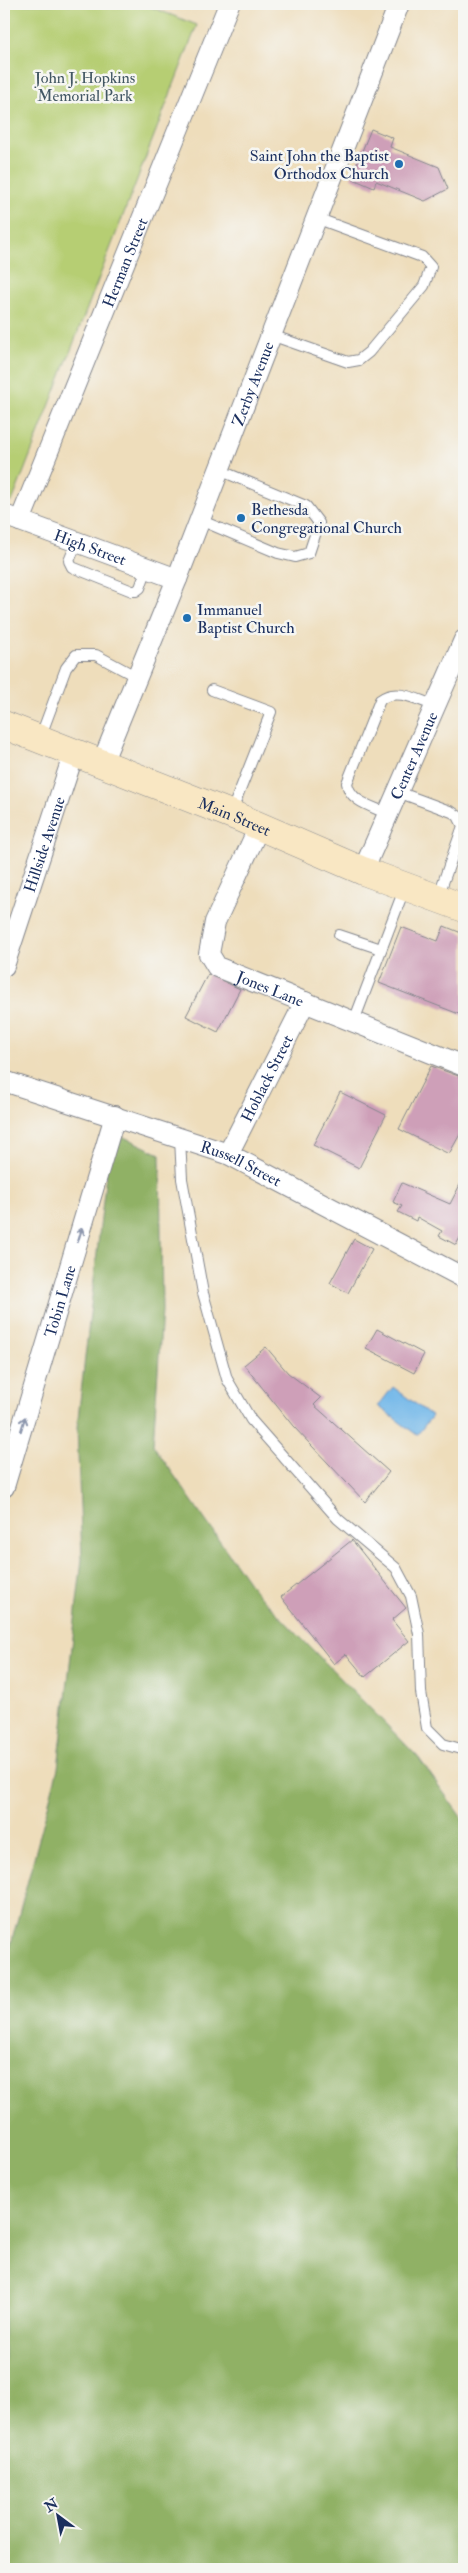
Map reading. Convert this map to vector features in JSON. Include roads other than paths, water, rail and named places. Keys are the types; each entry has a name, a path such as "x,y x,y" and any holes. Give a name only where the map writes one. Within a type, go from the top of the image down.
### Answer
{"street":[{"name":"Herman Street","path":"12,518 229,4"},
{"name":"Zerby Avenue","path":"102,763 177,579 399,4"},
{"name":"High Street","path":"12,518 177,579"},
{"name":"Center Avenue","path":"363,871 464,640"},
{"name":"Main Street","path":"4,725 231,814 363,871 464,908"},
{"name":"Hillside Avenue","path":"4,966 74,753"},
{"name":"Jones Lane","path":"259,827 215,922 209,954 217,967 464,1066"},
{"name":"Hoblack Street","path":"228,1154 305,1002"},
{"name":"Russell Street","path":"4,1081 228,1154 464,1278"},
{"name":"Tobin Lane","path":"4,1487 115,1116"}],"lane":[{"path":"271,335 348,362 360,360 369,352 424,286 431,267 422,257 316,218"},
{"path":"200,520 278,553 295,557 309,553 319,523 306,506 219,470"},
{"path":"77,542 69,561 72,567 132,591 140,588 147,568"},
{"path":"39,739 66,668 76,655 96,655 137,677"},
{"path":"212,690 271,712 231,814"},
{"path":"388,814 353,798 348,791 347,783 380,700 387,694 396,693 436,706"},
{"path":"398,792 452,812 461,821 462,826 438,898"},
{"path":"354,1021 406,886"},
{"path":"339,935 382,949"},
{"path":"180,1138 182,1179 201,1284 227,1379 251,1420 338,1519 396,1568 411,1596 419,1634 421,1692 427,1728 443,1744 464,1750"}],"water":[{"path":"393,1387 432,1416 417,1435 378,1406"}],"place":[{"name":"Saint John the Baptist Orthodox Church","path":"399,164"},
{"name":"Bethesda Congregational Church","path":"241,518"},
{"name":"Immanuel Baptist Church","path":"187,618"}],"park label":[{"name":"John J. Hopkins Memorial Park","path":"85,86"}]}
